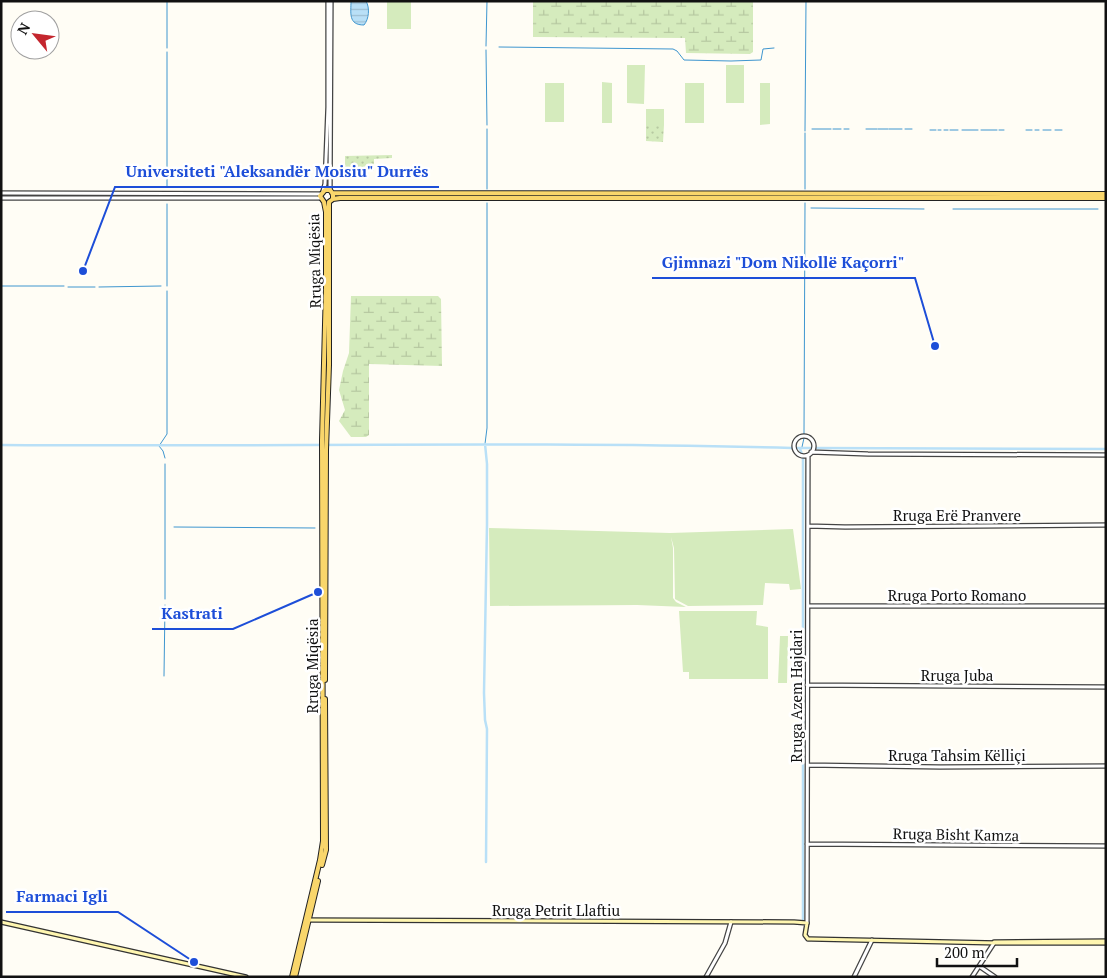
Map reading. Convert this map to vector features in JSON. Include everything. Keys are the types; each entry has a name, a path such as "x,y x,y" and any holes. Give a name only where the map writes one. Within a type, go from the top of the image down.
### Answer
{"main road":[{"path":"322,196 331,192 1106,196"},
{"name":"Rruga Miqësia","path":"324,442 328,365 331,192"},
{"path":"322,196 331,201 340,198 1106,196"},
{"name":"Rruga Miqësia","path":"294,977 323,840 326,286 322,196"},
{"name":"Rruga Petrit Llaftiu","path":"307,920 807,923"},
{"path":"1,922 246,977"},
{"name":"Rruga Azem Hajdari","path":"807,923 806,937 811,939 872,940"},
{"path":"872,940 1106,942"}],"street":[{"path":"330,1 331,192"},
{"path":"322,196 325,184 328,114 330,1"},
{"path":"1,193 322,196"},
{"path":"1,198 322,196"},
{"path":"809,454 813,445 811,439 805,436 798,438 794,443 795,451 802,456 809,454 1106,455"},
{"name":"Rruga Azem Hajdari","path":"807,923 809,454"},
{"name":"Rruga Erë Pranvere","path":"808,526 1106,526"},
{"name":"Rruga Porto Romano","path":"808,606 1106,606"},
{"name":"Rruga Juba","path":"807,685 1106,687"},
{"name":"Rruga Tahsim Këlliçi","path":"808,765 940,767 1106,766"},
{"name":"Rruga Bisht Kamza","path":"807,844 1106,846"},
{"path":"706,977 724,943 731,922"},
{"path":"854,977 872,940"},
{"path":"972,977 994,942"},
{"path":"979,966 995,977"}],"green space":[{"path":"387,1 411,1 411,29 387,29"},
{"path":"533,1 753,1 753,52 750,54 686,53 685,38 533,37"},
{"path":"627,65 645,65 644,104 627,103"},
{"path":"726,65 744,65 744,103 726,103"},
{"path":"602,82 612,83 612,123 602,123"},
{"path":"545,83 564,83 564,122 545,122"},
{"path":"685,83 704,83 704,123 685,123"},
{"path":"760,83 770,83 770,124 760,125"},
{"path":"646,109 664,109 664,125 646,125"},
{"path":"646,125 664,125 663,142 646,141"},
{"path":"392,155 392,158 374,159 374,171 345,170 345,156"},
{"path":"351,296 438,296 441,299 442,366 369,364 369,435 366,437 351,437 339,421 345,410 339,390 349,353"},
{"path":"489,528 670,533 793,529 801,589 790,590 789,584 765,583 763,605 688,606 675,599 674,548 671,537 673,548 673,598 676,602 686,607 637,605 490,606"},
{"path":"679,611 757,611 756,625 768,627 768,679 689,679 689,672 683,672"},
{"path":"780,636 788,636 787,683 778,683"}],"water":[{"path":"351,1 366,1 368,13 364,25 353,21"}],"waterway":[{"path":"167,1 167,48"},
{"path":"486,46 487,1"},
{"path":"805,131 806,1"},
{"path":"499,47 673,49 684,60 731,61 761,60 763,49 774,48"},
{"path":"486,50 487,125"},
{"path":"167,52 167,187"},
{"path":"487,129 487,189"},
{"path":"812,129 831,129"},
{"path":"833,129 841,129"},
{"path":"844,129 849,129"},
{"path":"866,129 877,129"},
{"path":"878,129 888,129"},
{"path":"889,129 902,129"},
{"path":"905,129 912,129"},
{"path":"930,130 936,130"},
{"path":"950,130 958,130"},
{"path":"962,130 978,130"},
{"path":"981,130 997,130"},
{"path":"999,130 1004,130"},
{"path":"1026,130 1032,130"},
{"path":"1043,130 1051,130"},
{"path":"1055,130 1062,130"},
{"path":"805,133 805,189"},
{"path":"485,444 487,428 487,203"},
{"path":"804,435 805,203"},
{"path":"167,204 167,286"},
{"path":"811,208 924,209"},
{"path":"953,209 1098,209"},
{"path":"1,286 64,286"},
{"path":"99,287 161,286"},
{"path":"68,287 95,287"},
{"path":"165,458 159,446 167,434 167,291"},
{"path":"800,449 804,438"},
{"path":"485,444 487,464 484,693 487,729 486,862"},
{"path":"1,445 595,445 792,448"},
{"path":"796,448 811,448"},
{"path":"815,448 1106,449"},
{"path":"800,449 802,454"},
{"path":"803,457 803,919"},
{"path":"165,464 165,599"},
{"path":"174,527 315,528"},
{"path":"164,676 165,605"}],"place":[{"name":"Universiteti \"Aleksandër Moisiu\" Durrës","path":"83,271"},
{"name":"Gjimnazi \"Dom Nikollë Kaçorri\"","path":"935,346"},
{"name":"Kastrati","path":"318,592"},
{"name":"Farmaci Igli","path":"194,962"}]}
